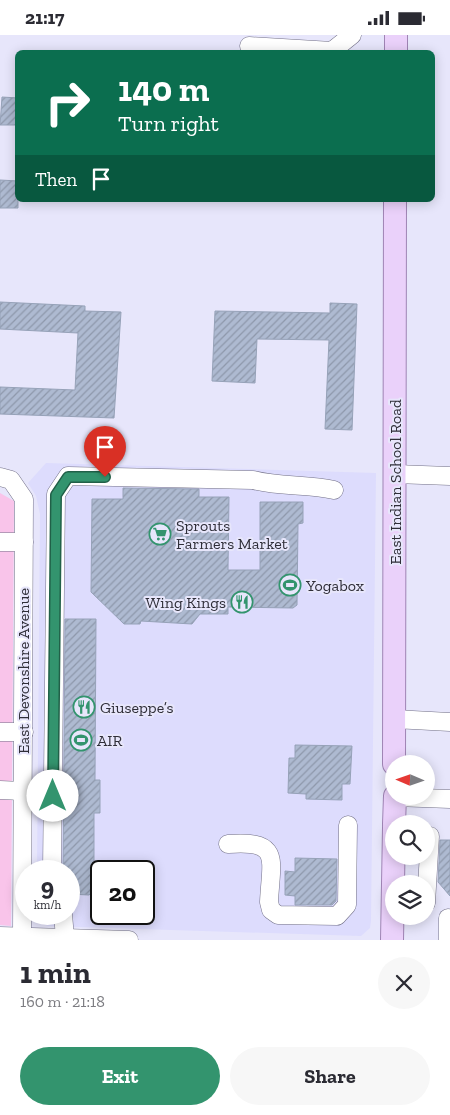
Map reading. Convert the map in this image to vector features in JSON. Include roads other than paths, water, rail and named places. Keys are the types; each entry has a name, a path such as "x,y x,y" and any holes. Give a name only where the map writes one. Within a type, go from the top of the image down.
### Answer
{"main road":[{"path":"396,35 396,50"},
{"name":"East Indian School Road","path":"394,755 395,202"},
{"path":"392,925 392,940"}],"street":[{"path":"333,50 352,35"},
{"path":"249,46 315,50"},
{"path":"394,474 450,476"},
{"name":"East Devonshire Avenue","path":"0,477 11,480 24,499 22,936"},
{"path":"52,860 56,495 68,477 253,480 272,485 315,485 334,490"},
{"path":"0,542 24,542"},
{"path":"394,719 450,722"},
{"path":"0,732 24,732"},
{"path":"0,790 22,791"},
{"path":"435,798 450,799"},
{"path":"228,844 255,843 264,847 270,854 269,902 272,910 278,915 337,916 347,905 348,825"},
{"path":"448,918 448,940"},
{"path":"64,925 65,938"},
{"path":"0,936 129,940"}],"place":[{"name":"Sprouts Farmers Market","path":"160,534"},
{"name":"Yogabox","path":"290,585"},
{"name":"Wing Kings","path":"242,602"},
{"name":"Giuseppe’s","path":"84,707"},
{"name":"AIR","path":"81,740"}]}
